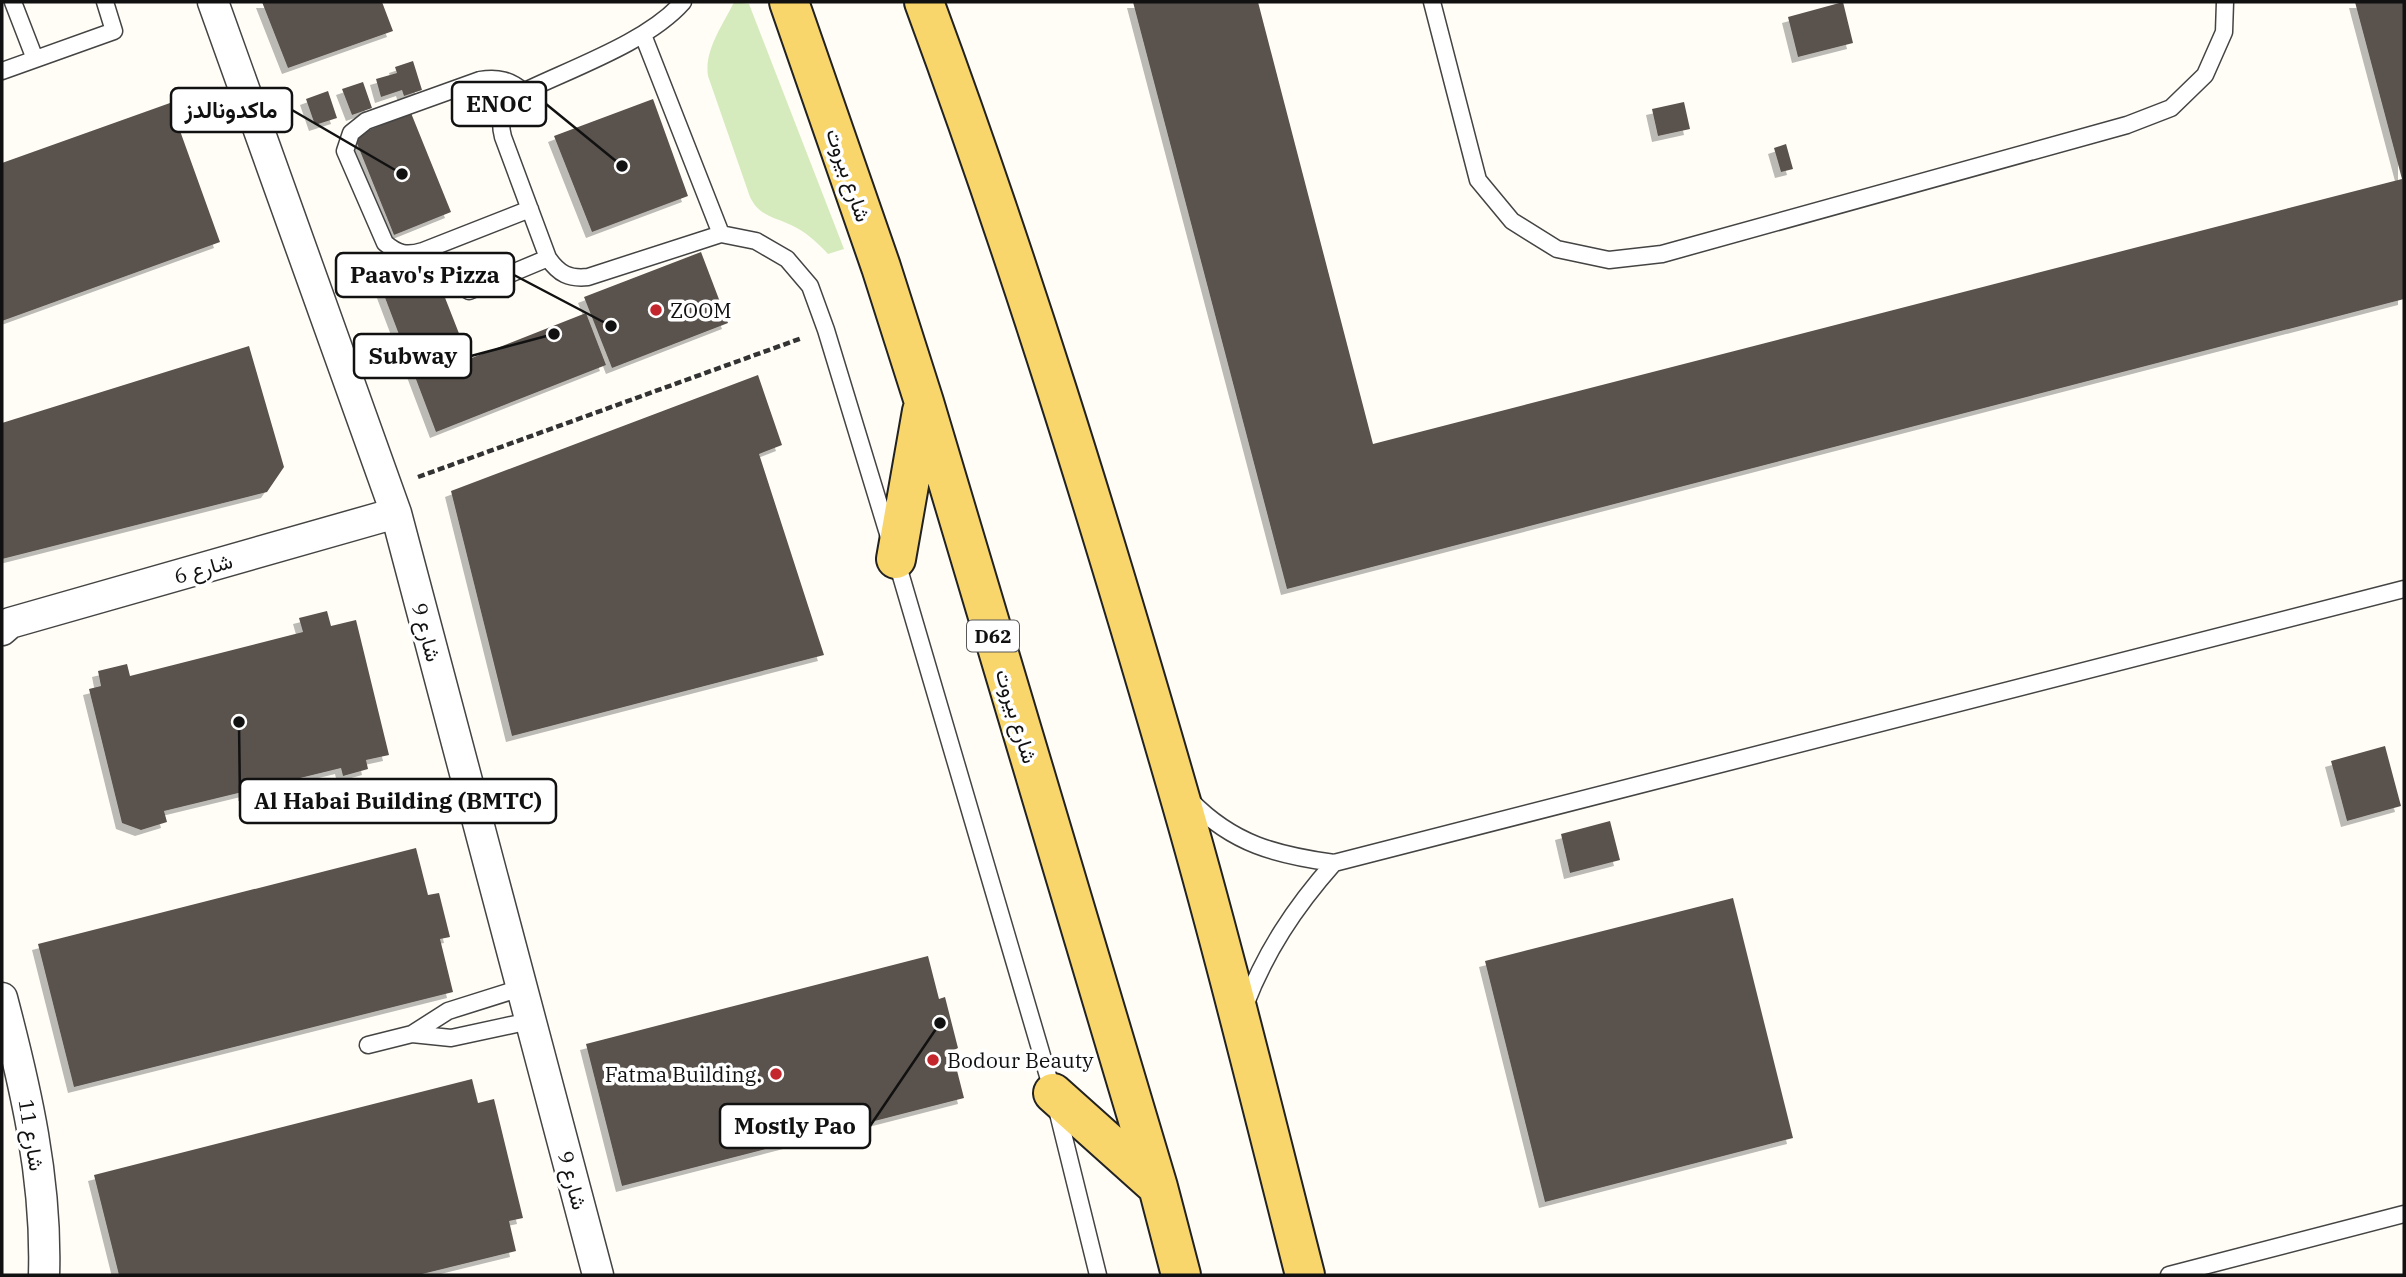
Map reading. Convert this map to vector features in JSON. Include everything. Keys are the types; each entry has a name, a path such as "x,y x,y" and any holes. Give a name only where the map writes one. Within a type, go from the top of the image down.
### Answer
{"main road":[{"name":"شارع بيروت","path":"789,2 924,402 1158,1187 1181,1275"},
{"path":"925,2 1018,270 1074,443 1177,786 1305,1275"},
{"path":"896,559 924,402"},
{"path":"1053,1093 1158,1187"}],"street":[{"name":"شارع 9","path":"214,2 391,501 598,1275"},
{"name":"شارع 6","path":"4,625 391,501"},
{"name":"شارع 11","path":"2,998 23,1076 34,1135 41,1194 44,1275"}],"lane":[{"path":"13,2 35,59"},
{"path":"2,71 114,31 104,2"},
{"path":"683,2 643,35 511,99 503,109 500,123 548,258 564,275 588,277 721,234 756,241 787,259 810,286 896,559 1053,1093 1098,1275"},
{"path":"1432,2 1478,180 1512,221 1534,235 1557,249 1609,260 1662,254 2127,125 2171,108 2205,75 2224,32 2225,2"},
{"path":"643,35 721,234"},
{"path":"524,92 503,79 480,80 366,121 351,133 345,151 385,243 395,251 409,255 423,251 530,209"},
{"path":"469,291 548,258"},
{"path":"1177,786 1209,818 1247,841 1290,857 1334,863 2404,589"},
{"path":"1240,1020 1256,977 1277,936 1303,898 1334,863"},
{"path":"412,1034 448,1011 521,988"},
{"path":"368,1045 412,1034 451,1038 530,1021"},
{"path":"2169,1275 2404,1214"}],"path":[{"path":"391,501 825,330"}],"green space":[{"path":"734,2 749,4 844,249 828,254 802,231 762,212 750,197 708,76 712,47"}],"building":[{"path":"262,2 382,2 393,31 288,68"},
{"path":"1133,2 1258,2 1373,444 2402,179 2355,2 2404,2 2404,299 1287,589"},
{"path":"1843,2 1853,43 1798,57 1788,17"},
{"path":"413,61 422,90 404,96 402,90 381,97 376,79 397,73 395,67"},
{"path":"363,82 372,108 352,115 342,89"},
{"path":"328,91 337,118 315,125 306,99"},
{"path":"653,99 688,196 592,232 554,136"},
{"path":"1684,102 1690,129 1658,136 1652,109"},
{"path":"170,103 220,242 2,321 2,163"},
{"path":"411,113 451,212 394,235 354,136"},
{"path":"1786,144 1793,169 1781,172 1774,148"},
{"name":"ZOOM","path":"701,252 728,323 612,368 584,297"},
{"path":"433,267 469,359 586,313 606,365 436,432 381,287"},
{"path":"249,346 284,467 267,492 2,559 2,423"},
{"path":"758,375 782,445 759,454 824,655 512,736 451,491"},
{"path":"327,611 331,626 356,620 389,755 366,760 368,769 343,776 341,768 164,811 167,822 141,830 122,823 89,689 101,686 98,671 127,664 130,676 303,632 299,618"},
{"path":"2385,746 2401,806 2347,821 2331,761"},
{"path":"1610,821 1620,860 1570,873 1561,834"},
{"path":"416,848 428,895 439,893 450,937 440,939 453,992 74,1087 38,944"},
{"path":"1733,898 1793,1138 1545,1202 1485,961"},
{"name":"Fatma Building.","path":"928,956 939,999 945,997 958,1048 952,1051 964,1098 622,1186 586,1044"},
{"path":"472,1079 478,1103 494,1099 523,1218 509,1221 516,1251 418,1275 119,1275 94,1175"}],"place":[{"name":"ENOC","path":"622,166"},
{"name":"ماكدونالدز","path":"402,174"},
{"name":"ZOOM","path":"656,310"},
{"name":"Paavo's Pizza","path":"611,326"},
{"name":"Subway","path":"554,334"},
{"name":"Al Habai Building (BMTC)","path":"239,722"},
{"name":"Mostly Pao","path":"940,1023"},
{"name":"Bodour Beauty","path":"933,1060"},
{"name":"Fatma Building.","path":"776,1074"}]}
